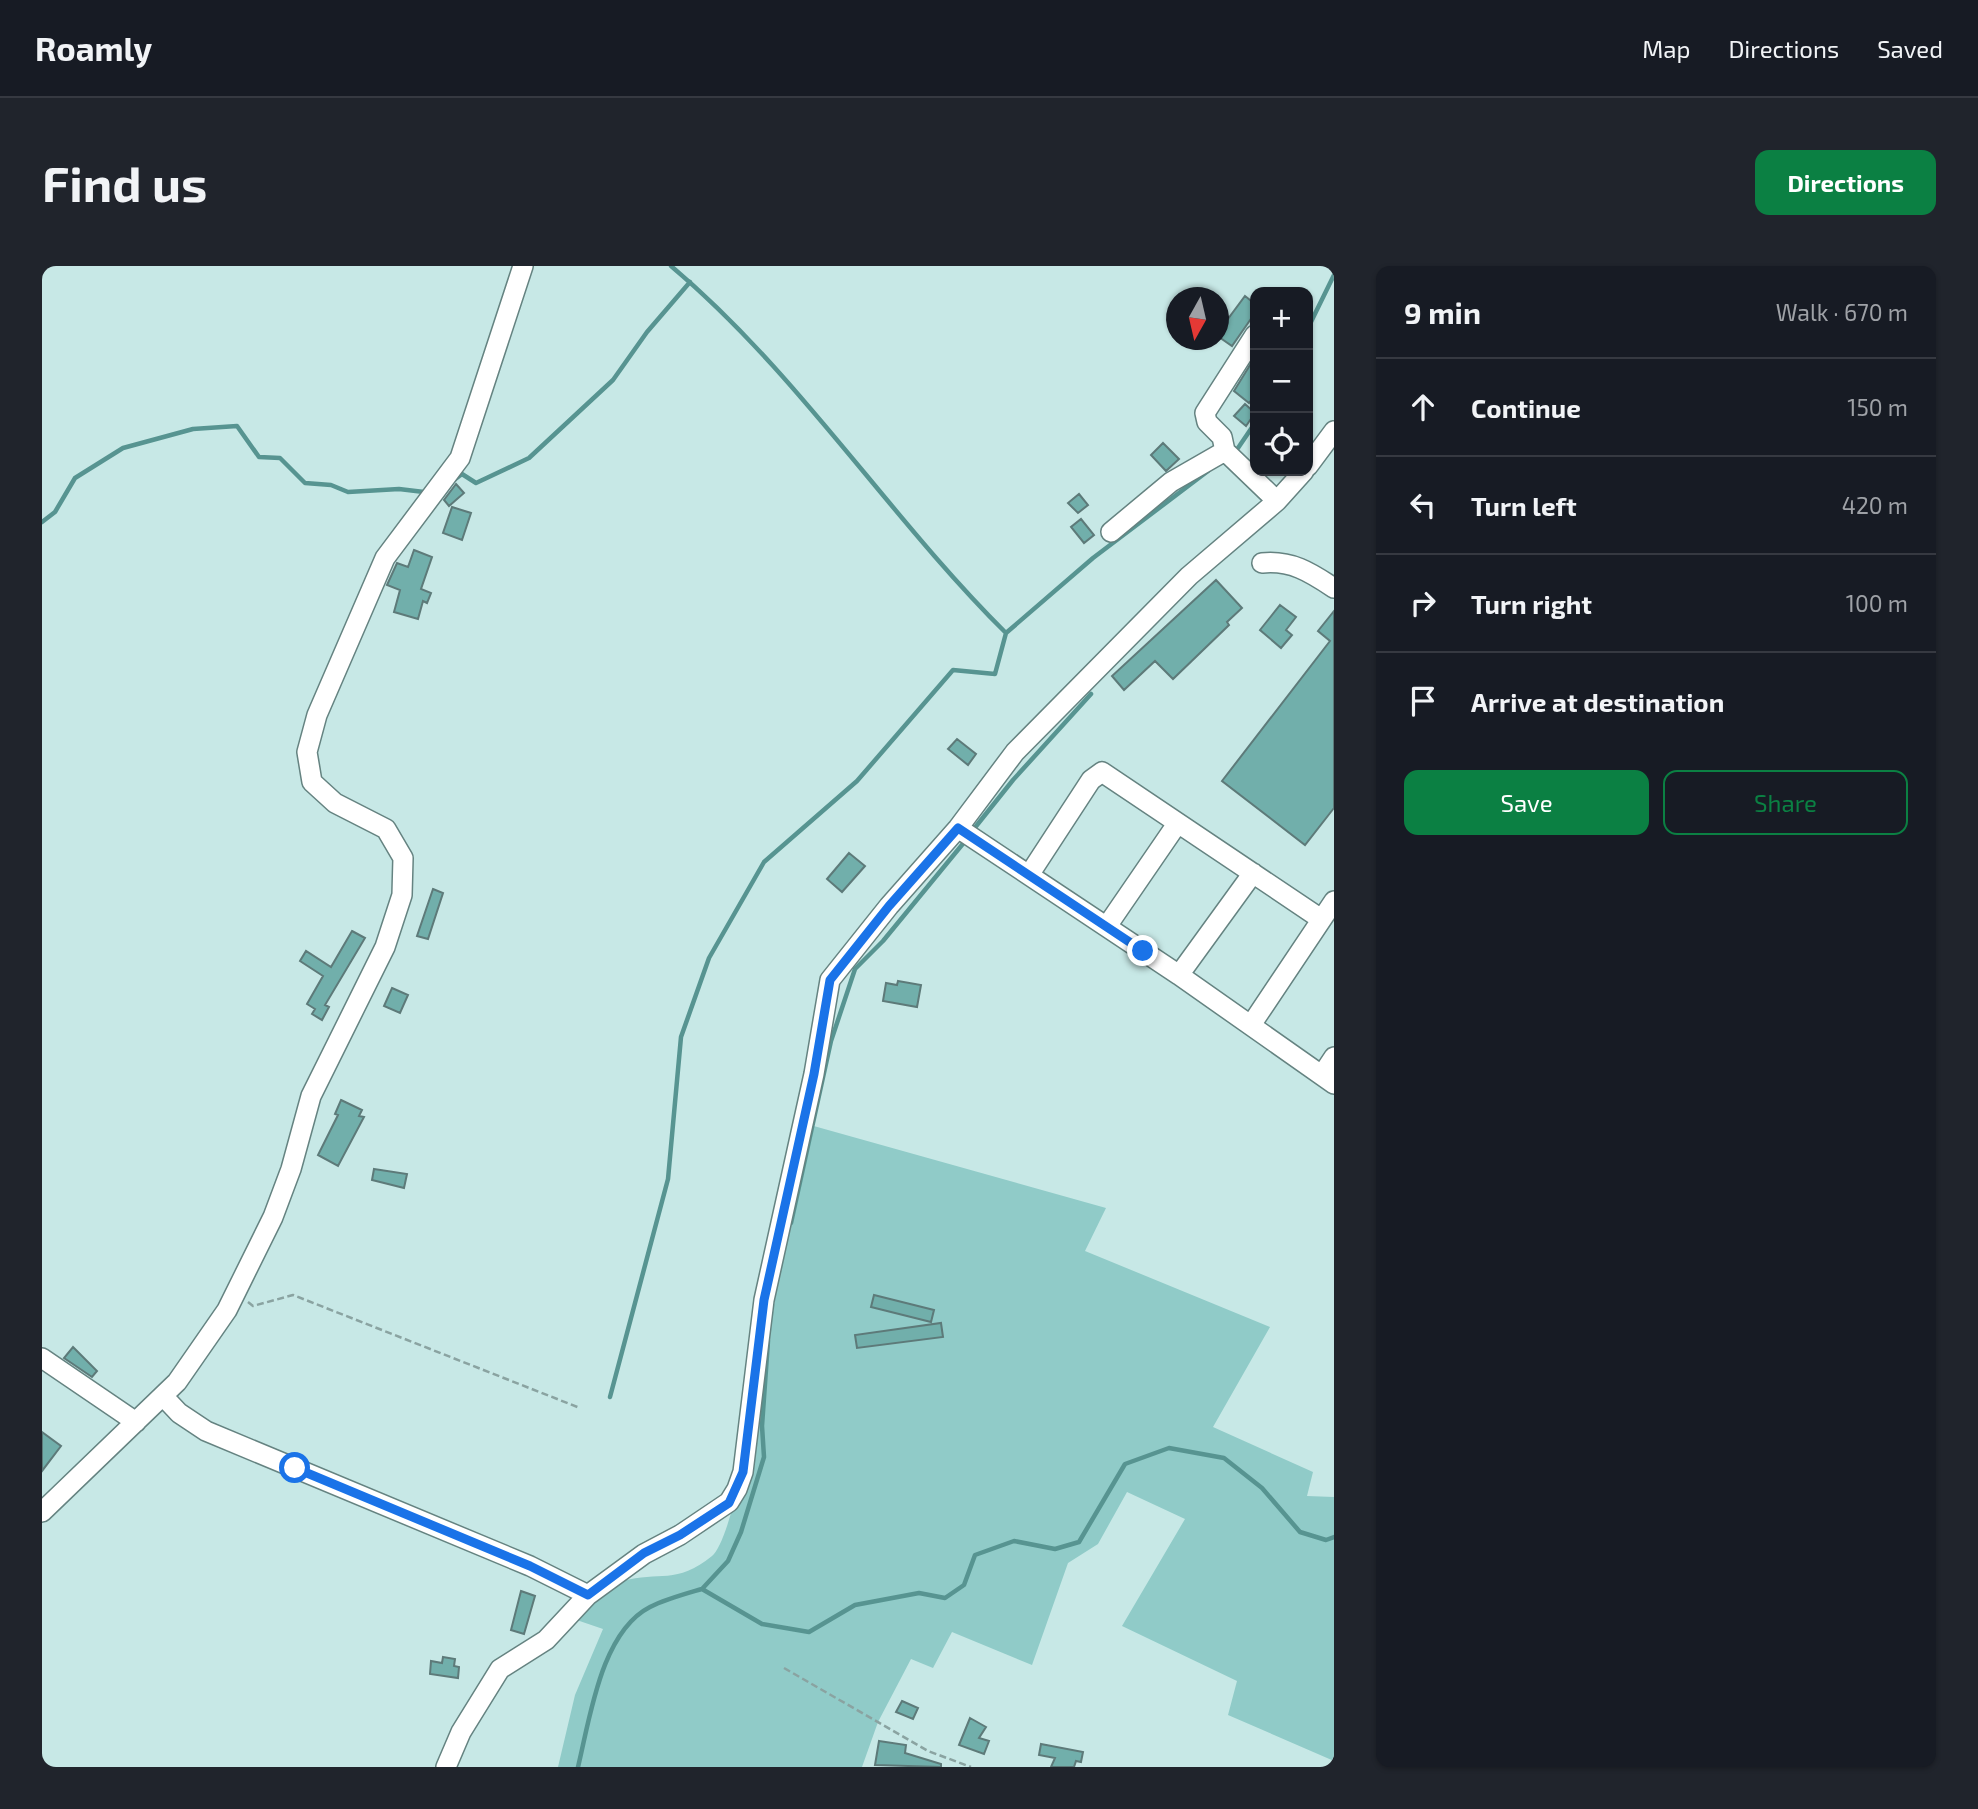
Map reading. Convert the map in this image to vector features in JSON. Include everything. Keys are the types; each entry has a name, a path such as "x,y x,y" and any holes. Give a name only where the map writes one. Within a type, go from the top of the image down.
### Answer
{"street":[{"path":"42,1512 177,1382 227,1310 287,1181 311,1096 385,947 402,895 403,858 386,829 335,803 312,782 307,752 317,715 385,558 460,458 523,266"},
{"path":"1250,343 1205,413 1207,422 1222,436 1225,451 1277,501"},
{"path":"1313,459 1334,431"},
{"path":"1111,532 1171,482 1225,451"},
{"path":"446,1767 461,1732 500,1669 546,1640 588,1595 644,1553 680,1535 729,1503 737,1489 743,1472 764,1300 814,1074 830,980 889,906 966,833 1015,752 1189,576 1277,501 1300,476"},
{"path":"1262,563 1280,561 1306,569 1334,588"},
{"path":"1029,875 1091,780 1102,772 1321,919"},
{"path":"1107,926 1177,824"},
{"path":"966,833 1180,975 1328,1079 1334,1057"},
{"path":"1180,975 1252,873"},
{"path":"1251,1025 1334,901"},
{"path":"42,1358 136,1422"},
{"path":"163,1396 179,1413 206,1431 517,1561 588,1595"}],"path":[{"path":"238,1287 253,1306 293,1295 580,1408"},
{"path":"784,1668 928,1751 971,1767"}],"shaded area":[{"path":"803,1123 1106,1208 1085,1251 1270,1327 1213,1427 1313,1472 1307,1496 1334,1497 1334,1761 1228,1715 1237,1681 1122,1626 1185,1519 1127,1492 1098,1544 1068,1563 1032,1665 952,1632 933,1668 911,1659 878,1722 862,1767 558,1767 575,1695 603,1629 562,1615 607,1587 622,1581 688,1571 712,1556 725,1533 738,1486 766,1353"}],"building":[{"path":"1245,296 1250,300 1250,320 1232,346 1229,344 1229,318"},
{"path":"1250,365 1250,402 1234,391"},
{"path":"1245,404 1250,408 1250,420 1246,426 1234,416"},
{"path":"1163,443 1179,459 1166,471 1151,455"},
{"path":"456,484 464,493 449,506 444,500"},
{"path":"1079,494 1088,505 1078,513 1068,503"},
{"path":"452,507 471,513 462,540 443,533"},
{"path":"1081,519 1094,535 1084,543 1071,527"},
{"path":"414,550 432,557 421,589 431,593 427,603 423,601 418,619 394,612 400,590 387,585 397,563 408,567"},
{"path":"1216,580 1242,608 1227,622 1229,625 1173,679 1155,661 1124,690 1112,676"},
{"path":"1280,605 1296,617 1286,630 1292,635 1281,648 1260,630"},
{"path":"1334,611 1334,808 1305,845 1222,781 1330,641 1318,631"},
{"path":"957,739 976,754 968,765 948,749"},
{"path":"849,853 865,866 842,892 827,879"},
{"path":"433,889 443,893 428,939 417,936"},
{"path":"352,931 365,938 325,1005 329,1007 322,1020 312,1014 315,1009 307,1004 323,976 300,961 306,951 331,967"},
{"path":"898,981 921,985 917,1007 883,1001 886,983 897,985"},
{"path":"392,988 408,995 400,1013 384,1006"},
{"path":"341,1100 362,1110 359,1116 364,1117 338,1166 318,1155 338,1115 335,1114"},
{"path":"374,1169 407,1174 404,1188 372,1180"},
{"path":"874,1295 934,1310 931,1322 871,1307"},
{"path":"941,1323 943,1337 857,1348 855,1335"},
{"path":"73,1347 97,1371 92,1377 64,1358"},
{"path":"42,1432 61,1446 42,1471"},
{"path":"521,1591 535,1596 524,1634 511,1630"},
{"path":"443,1657 455,1659 454,1666 459,1667 458,1678 430,1674 431,1661 442,1663"},
{"path":"902,1701 918,1708 913,1719 896,1712"},
{"path":"970,1718 986,1727 979,1738 989,1741 984,1754 959,1745"},
{"path":"879,1741 906,1745 905,1753 941,1764 941,1767 875,1765"},
{"path":"1041,1744 1083,1752 1081,1762 1076,1761 1074,1767 1051,1767 1055,1758 1039,1755"}],"waterway":[{"path":"671,266 760,352 922,542 1006,633"},
{"path":"1313,318 1334,275"},
{"path":"454,480 462,474 476,483 529,458 613,380 647,332 690,282"},
{"path":"42,522 55,512 75,478 123,448 193,429 237,426 259,457 280,458 305,483 331,485 348,492 399,489 424,492"},
{"path":"1238,448 1250,430"},
{"path":"610,1397 668,1179 681,1037 709,958 764,862 857,781 953,670 995,674 1006,633 1093,558 1208,471"},
{"path":"973,830 1013,780 1091,694"},
{"path":"791,1223 831,1041 855,969 883,941 966,840"},
{"path":"702,1589 728,1561 741,1532 764,1457 762,1426 768,1341"},
{"path":"578,1767 600,1678 620,1636 633,1619 650,1607 682,1595 702,1589 762,1624 809,1632 855,1605 919,1593 945,1598 964,1585 975,1555 1014,1541 1055,1549 1079,1542 1125,1464 1169,1448 1224,1458 1262,1488 1300,1532 1326,1540 1334,1537"}],"route":[{"path":"295,1468 530,1566 588,1595 644,1553 680,1535 729,1503 737,1489 743,1472 764,1300 814,1074 830,980 889,906 958,828 1143,951"}]}
